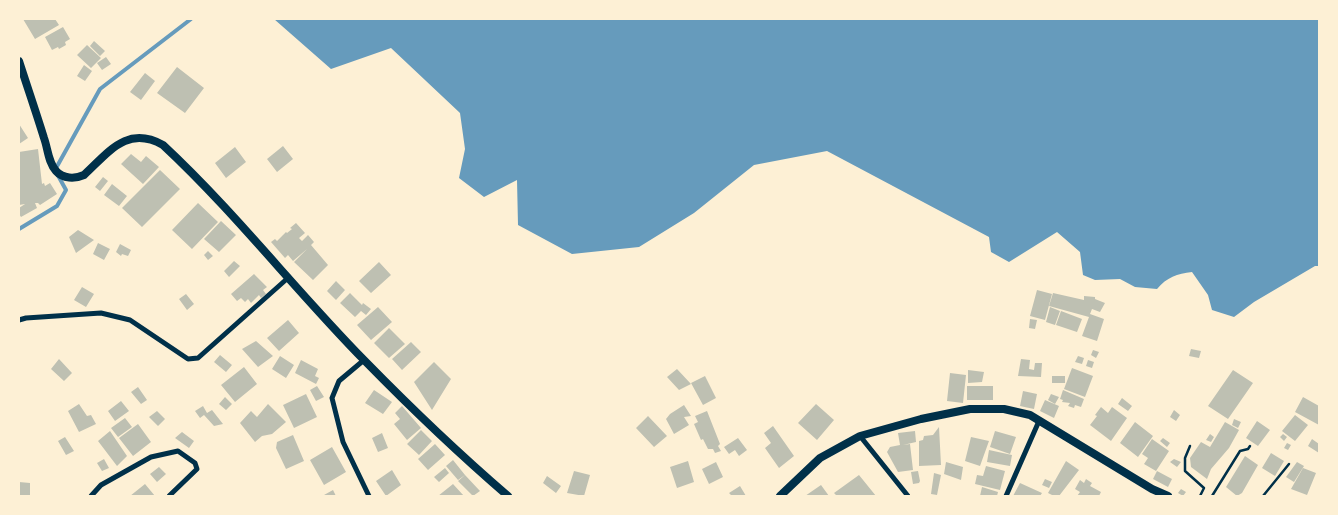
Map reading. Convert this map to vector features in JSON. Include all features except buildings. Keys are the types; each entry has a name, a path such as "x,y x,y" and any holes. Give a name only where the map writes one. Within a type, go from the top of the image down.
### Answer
{"main road":[{"path":"19,61 45,140 50,162 55,170 65,177 75,178 84,175 119,144 136,137 154,140 163,145 289,277 364,360 470,464 508,496"},
{"path":"780,496 820,458 860,436 921,419 970,409 1004,409 1030,415 1152,489 1168,496"}],"street":[{"path":"19,320 102,313 130,320 188,359 198,358 289,277"},
{"path":"364,360 339,381 332,398 343,442 369,496"},
{"path":"1006,496 1039,421"},
{"path":"860,436 908,496"},
{"path":"91,496 102,485 151,458 178,451 196,463 197,468 169,496"}],"lane":[{"path":"1190,446 1185,458 1185,471 1204,488 1200,496"}],"path":[{"path":"1212,496 1240,451 1248,449 1250,446"},
{"path":"1263,496 1289,464"}],"water":[{"path":"274,19 1319,19 1319,266 1315,266 1254,302 1234,317 1212,310 1208,295 1192,272 1173,277 1157,289 1135,287 1120,279 1095,280 1083,275 1080,252 1057,232 1009,262 991,252 989,237 827,151 754,165 694,213 639,247 572,254 518,225 517,180 484,197 459,178 465,149 460,113 391,48 331,69"}],"waterway":[{"path":"19,229 57,206 66,190 55,170 100,89 191,19"}]}
